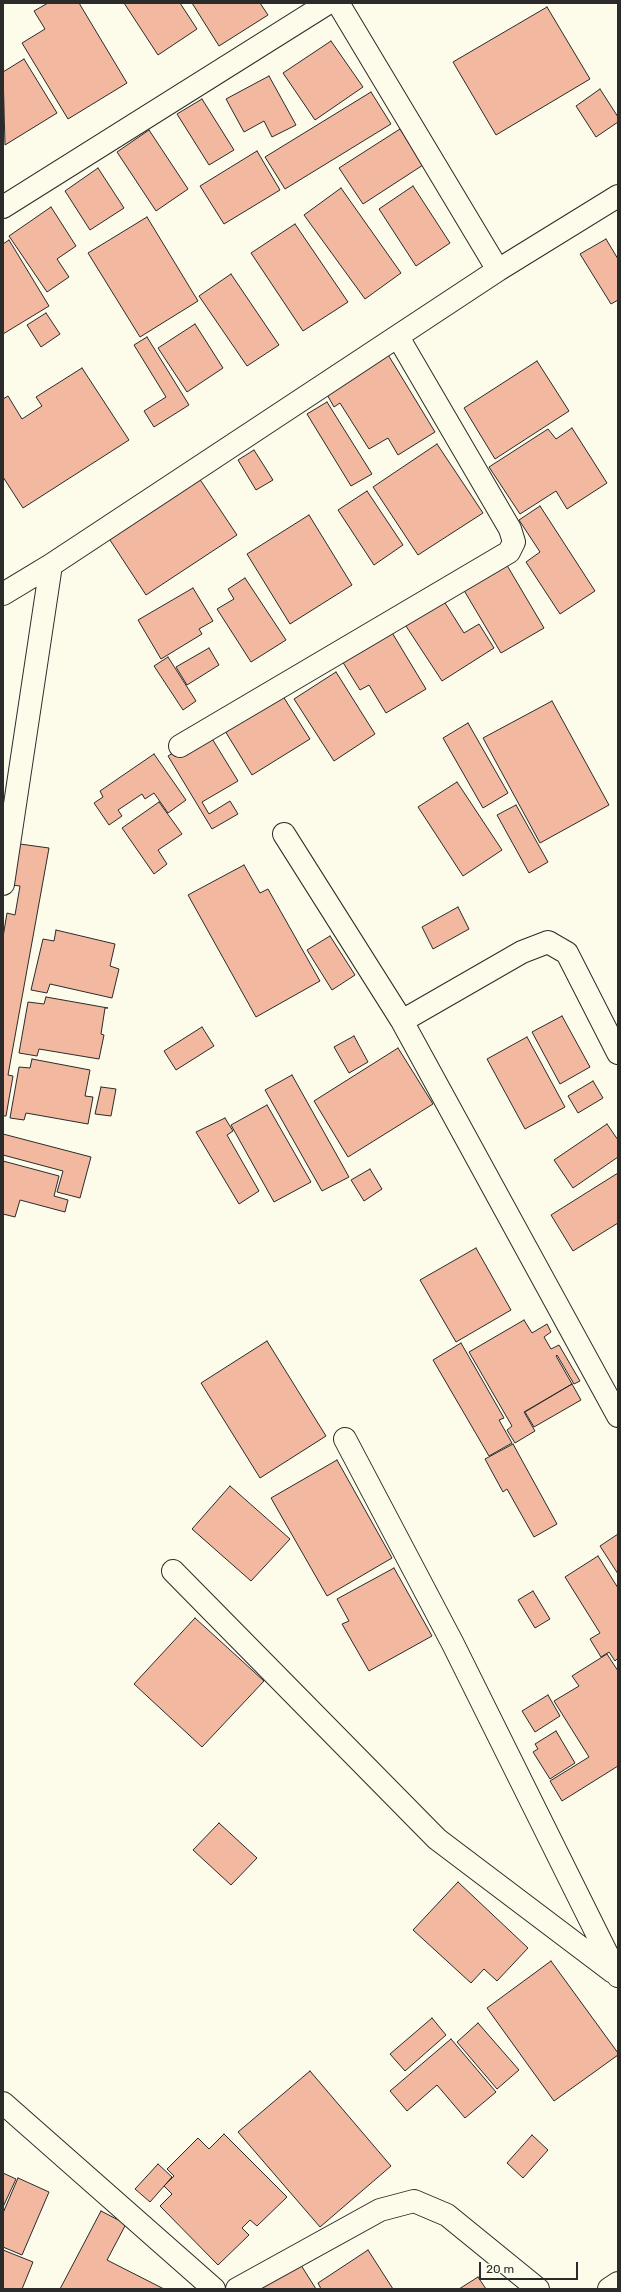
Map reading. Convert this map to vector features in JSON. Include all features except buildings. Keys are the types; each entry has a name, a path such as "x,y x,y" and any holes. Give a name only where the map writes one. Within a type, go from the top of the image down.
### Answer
{"street":[{"path":"3,207 328,3"},
{"path":"338,3 498,270"},
{"path":"3,594 51,565 498,270 618,196"},
{"path":"180,746 508,552 514,542 510,529 398,337"},
{"path":"3,884 51,565"},
{"path":"284,834 402,1020 618,1416"},
{"path":"402,1020 522,952 548,942 567,953 618,1053"},
{"path":"345,1439 453,1644 617,1975"},
{"path":"173,1571 437,1839 617,1975"},
{"path":"3,2103 214,2289"},
{"path":"237,2289 380,2210 414,2201 447,2215 538,2289"},
{"path":"609,2289 618,2284"}]}
